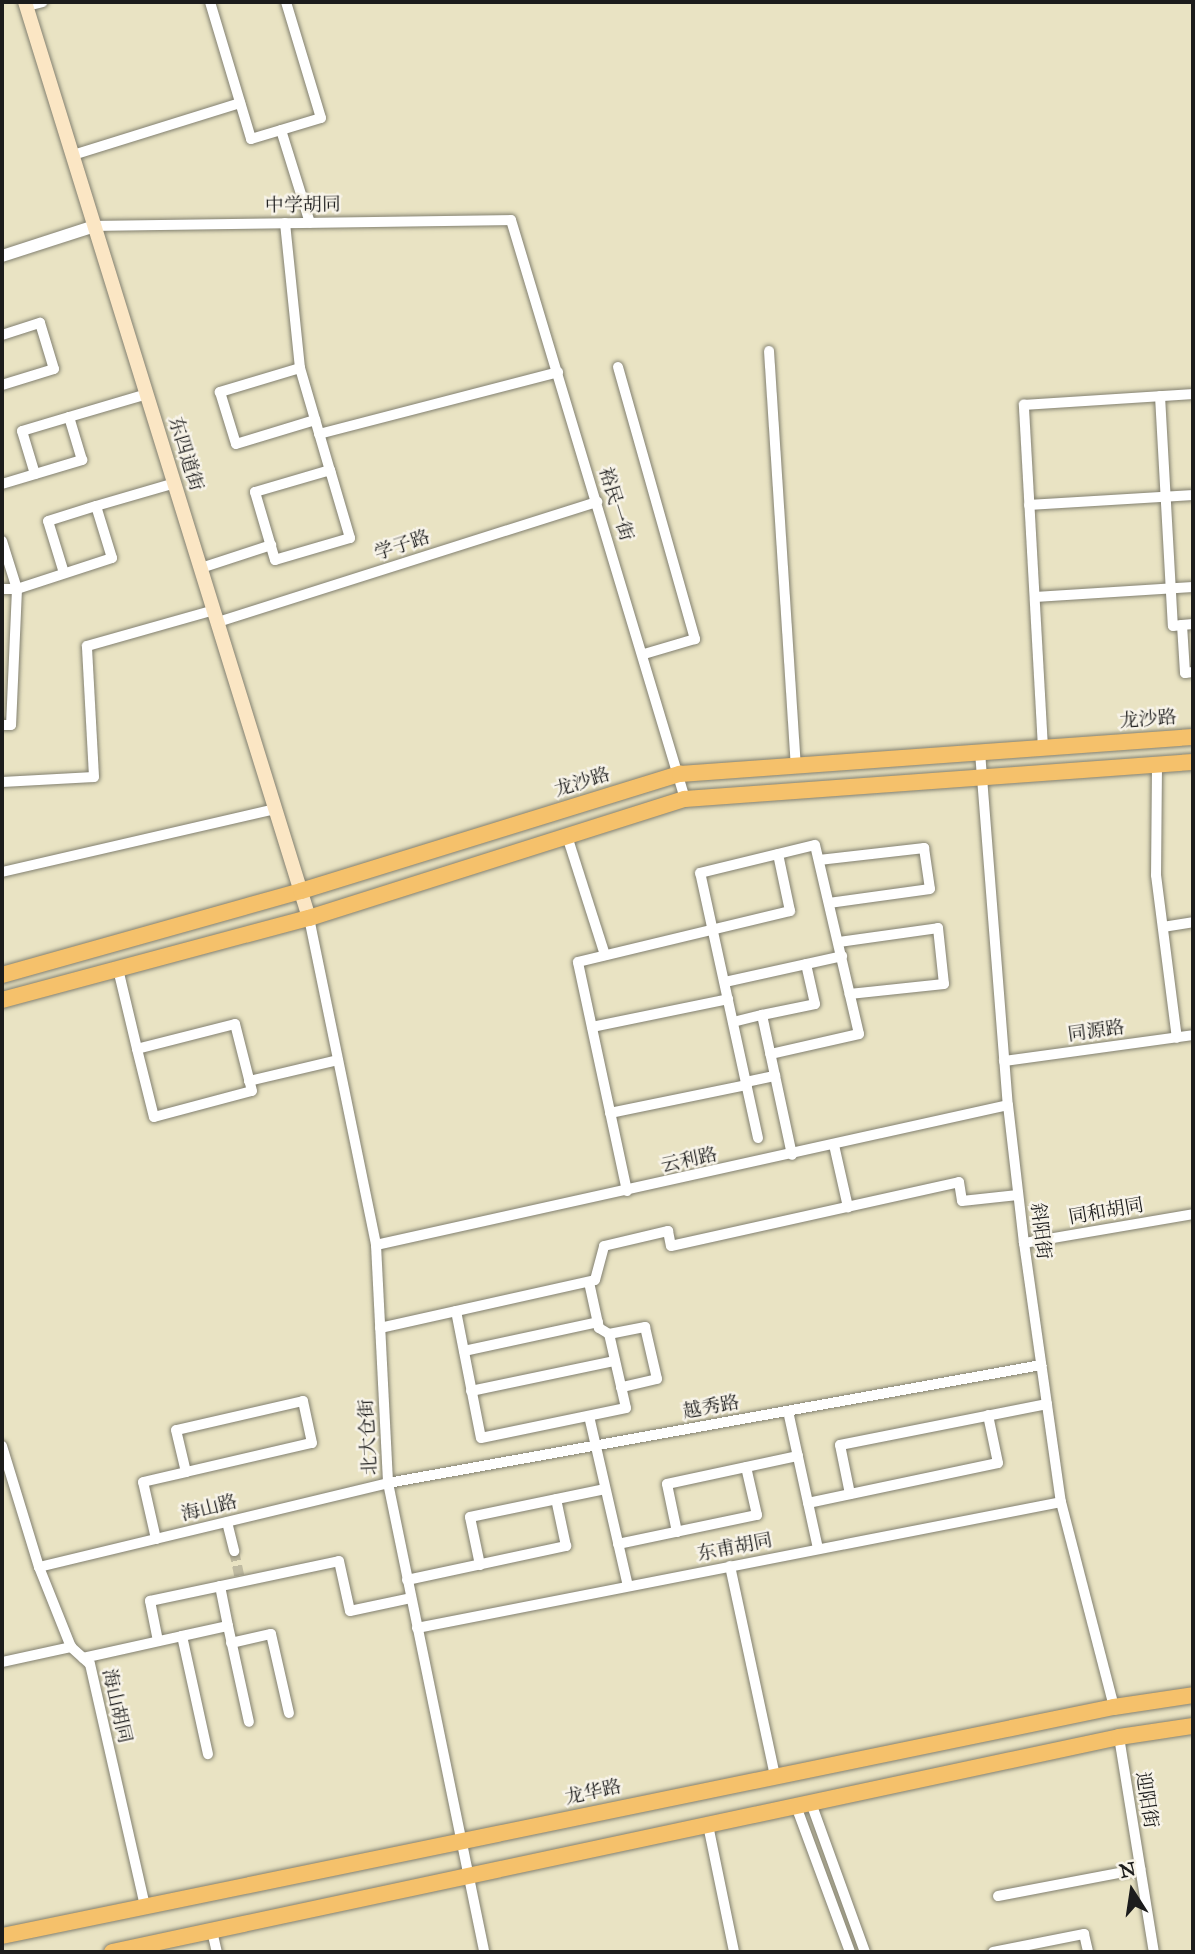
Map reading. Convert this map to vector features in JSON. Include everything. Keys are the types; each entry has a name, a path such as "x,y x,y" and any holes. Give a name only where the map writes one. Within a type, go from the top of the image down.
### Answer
{"main road":[{"name":"东四道街","path":"26,4 309,918"},
{"name":"龙沙路","path":"2,975 301,891 680,774 1193,737"},
{"path":"2,1000 309,918 685,799 1193,762"},
{"name":"龙华路","path":"2,1936 1114,1707 1193,1695"},
{"path":"112,1952 1119,1737 1193,1726"}],"street":[{"path":"26,4 43,2"},
{"path":"210,2 251,139 321,118 286,2"},
{"path":"73,155 240,103"},
{"path":"281,130 310,223"},
{"name":"中学胡同","path":"95,226 511,220"},
{"name":"裕民一街","path":"511,220 644,654 685,799"},
{"path":"285,223 300,368 319,435 332,476 350,538 275,560 255,492 330,470 332,476"},
{"path":"2,256 95,226"},
{"path":"2,335 40,323 54,369 3,381"},
{"path":"769,351 796,765"},
{"path":"618,367 695,639 644,654"},
{"path":"300,368 220,392 236,444 315,420"},
{"path":"319,435 558,372"},
{"path":"35,474 22,431 147,394"},
{"path":"1043,748 1024,405 1193,394"},
{"path":"1160,396 1173,626 1188,625 1185,673 1193,672"},
{"path":"2,484 82,460 69,417"},
{"path":"64,573 48,521 175,483"},
{"path":"1029,505 1193,495"},
{"name":"学子路","path":"2,782 94,777 88,646 216,616 597,502"},
{"path":"2,589 17,589 111,558 96,506"},
{"path":"2,541 17,589 11,725 2,725"},
{"path":"201,568 271,545"},
{"path":"1035,597 1193,587"},
{"name":"斜阳街","path":"980,752 1007,1105 1041,1365 1061,1502 1114,1707"},
{"path":"1157,765 1156,874 1177,1038"},
{"path":"2,872 275,809"},
{"path":"567,836 605,956"},
{"path":"758,1138 700,873 815,845 859,1034 770,1054"},
{"path":"819,860 925,848 930,889 829,903"},
{"path":"627,1191 579,962 790,911 778,854"},
{"name":"北大仓街","path":"309,918 376,1245 388,1483 484,1952"},
{"path":"1163,926 1193,922"},
{"path":"839,942 939,928 944,984 850,994"},
{"path":"724,982 842,956"},
{"path":"733,1023 815,1004 806,964"},
{"path":"118,969 137,1049 154,1116 252,1091 235,1024 137,1049"},
{"path":"592,1027 728,999"},
{"path":"762,1016 792,1155"},
{"name":"同源路","path":"1004,1061 1193,1035"},
{"path":"249,1081 338,1060"},
{"path":"610,1113 775,1076"},
{"name":"云利路","path":"376,1245 792,1155 1007,1105"},
{"path":"834,1145 848,1206"},
{"path":"380,1328 595,1280 604,1246 668,1231 671,1246 959,1182 962,1201 1018,1195"},
{"name":"同和胡同","path":"1024,1243 1193,1214"},
{"path":"456,1311 481,1438 626,1408 609,1334 598,1322 589,1282"},
{"path":"464,1351 598,1322"},
{"path":"609,1334 645,1326 657,1379 621,1387"},
{"path":"471,1391 615,1361"},
{"name":"越秀路","path":"388,1483 1041,1365"},
{"path":"156,1539 143,1482 312,1443 303,1401 176,1430 186,1472"},
{"path":"850,1494 840,1444 1047,1404"},
{"path":"788,1411 818,1549"},
{"path":"808,1503 998,1462 988,1415"},
{"path":"589,1416 628,1586"},
{"name":"海山胡同","path":"2,1446 39,1567 72,1647 90,1664 145,1906"},
{"path":"677,1532 667,1484 798,1457"},
{"path":"618,1544 757,1515 746,1467"},
{"name":"海山路","path":"39,1567 388,1483"},
{"path":"480,1565 470,1517 606,1489"},
{"path":"408,1580 566,1546 556,1499"},
{"name":"东甫胡同","path":"417,1628 1061,1502"},
{"path":"228,1522 234,1552"},
{"path":"158,1641 150,1601 220,1586 240,1578 339,1561 350,1611 411,1598"},
{"path":"730,1566 775,1776"},
{"path":"220,1586 249,1722"},
{"path":"83,1658 228,1626"},
{"path":"232,1643 271,1634 289,1713"},
{"path":"182,1636 208,1754"},
{"path":"2,1662 72,1647"},
{"name":"迎阳街","path":"1119,1737 1154,1952"},
{"path":"803,1805 850,1952"},
{"path":"803,1805 865,1952"},
{"path":"708,1825 734,1952"},
{"path":"998,1896 1140,1869"},
{"path":"212,1931 217,1952"},
{"path":"993,1952 1084,1934 1088,1952"}],"tunnel":[{"path":"234,1551 239,1575"}]}
